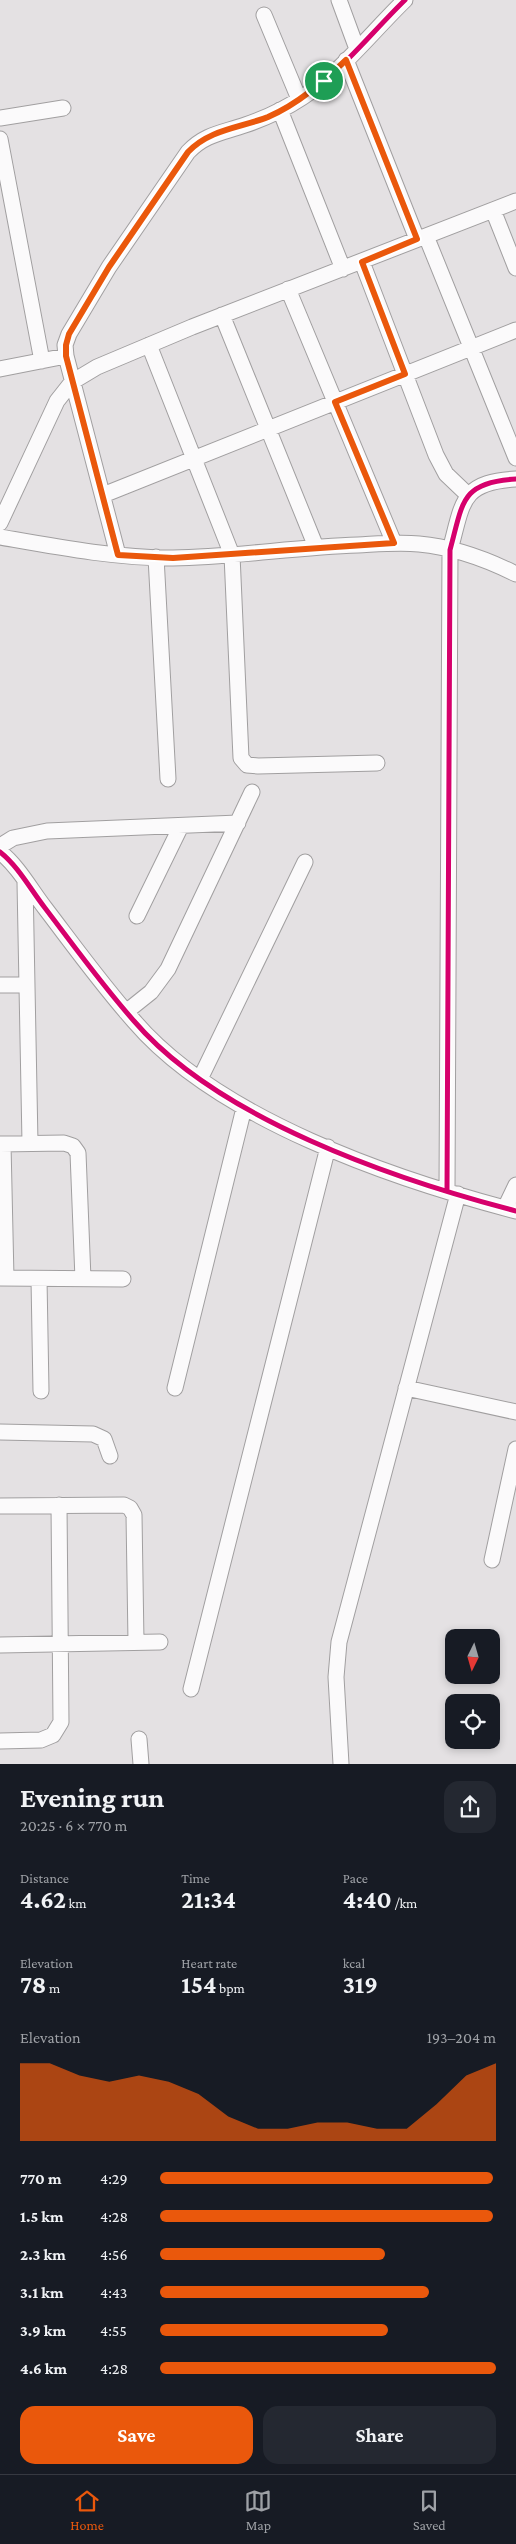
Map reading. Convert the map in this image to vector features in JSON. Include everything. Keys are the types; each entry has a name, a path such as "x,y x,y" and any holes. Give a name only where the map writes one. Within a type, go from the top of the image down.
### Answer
{"street":[{"path":"339,0 357,49"},
{"path":"118,555 66,356 69,334 87,302 136,226 188,152 198,142 209,136 243,126 280,110 299,99 324,81 406,0"},
{"path":"264,15 299,99"},
{"path":"346,60 421,237 471,347 516,458"},
{"path":"0,118 63,108"},
{"path":"280,110 343,269"},
{"path":"0,139 42,361"},
{"path":"0,523 57,401 72,382 97,367 148,345 516,201"},
{"path":"493,210 516,268"},
{"path":"362,262 436,456 446,474 468,495"},
{"path":"288,289 394,543"},
{"path":"222,315 316,547"},
{"path":"103,495 195,460 516,330"},
{"path":"148,345 232,555 241,758 247,765 258,766 377,763"},
{"path":"0,369 66,356"},
{"path":"341,1764 336,1707 339,1642 406,1388 452,1192 450,550 468,495 480,485 516,479"},
{"path":"0,537 79,551 156,557 232,555 316,547 394,543 419,544 483,559 516,574"},
{"path":"156,557 168,779"},
{"path":"126,1012 151,992 168,970 252,792"},
{"path":"0,846 13,838 47,831 238,823"},
{"path":"137,916 181,826"},
{"path":"0,852 126,1012 167,1055 244,1108 328,1148 452,1192 510,1210 516,1185"},
{"path":"200,1079 305,862"},
{"path":"25,882 30,1144"},
{"path":"0,985 27,985"},
{"path":"175,1388 244,1108"},
{"path":"84,1279 83,1224 78,1153 73,1146 64,1143 2,1144 3,1278 84,1279 123,1279"},
{"path":"191,1689 328,1148"},
{"path":"39,1278 41,1391"},
{"path":"406,1388 516,1412"},
{"path":"0,1432 93,1434 104,1439 110,1456"},
{"path":"492,1560 516,1450"},
{"path":"0,1741 41,1740 54,1735 61,1722 59,1505"},
{"path":"0,1506 124,1505 130,1508 134,1515 136,1642"},
{"path":"0,1645 160,1642"},
{"path":"139,1739 141,1764"}],"cycle path":[{"path":"118,555 66,356 65,345 69,334 109,267 194,146 221,132 268,116 303,97 344,63 405,0"},
{"path":"447,1190 450,550 462,508 474,490 498,481 516,479"},
{"path":"0,852 18,871 88,965 134,1021 169,1056 212,1088 259,1116 310,1141 363,1163 416,1182 516,1211"}],"route":[{"path":"346,60 417,239 362,262 405,374 335,402 394,543 324,546 248,554 173,558 118,555 66,356 69,334 87,302 136,226 188,152 198,142 220,131 243,126 270,116 304,96 324,81 346,60"}]}
